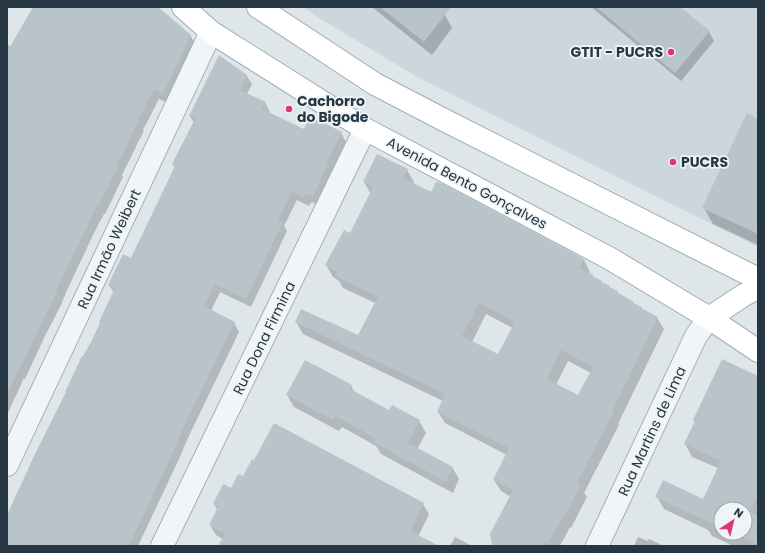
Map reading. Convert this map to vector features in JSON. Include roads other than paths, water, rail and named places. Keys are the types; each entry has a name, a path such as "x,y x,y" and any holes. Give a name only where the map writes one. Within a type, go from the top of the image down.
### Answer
{"main road":[{"name":"Avenida Bento Gonçalves","path":"183,7 211,32 365,129 609,258 709,318 758,351"},
{"path":"258,7 375,84 462,130 758,279"},
{"path":"709,318 744,295 758,288"}],"street":[{"name":"Rua Irmão Weibert","path":"7,465 211,32"},
{"name":"Rua Dona Firmina","path":"162,546 365,129"},
{"name":"Rua Martins de Lima","path":"597,546 696,336 709,318"}],"place":[{"name":"GTIT - PUCRS","path":"671,52"},
{"name":"Cachorro do Bigode","path":"289,109"},
{"name":"PUCRS","path":"673,162"}]}
